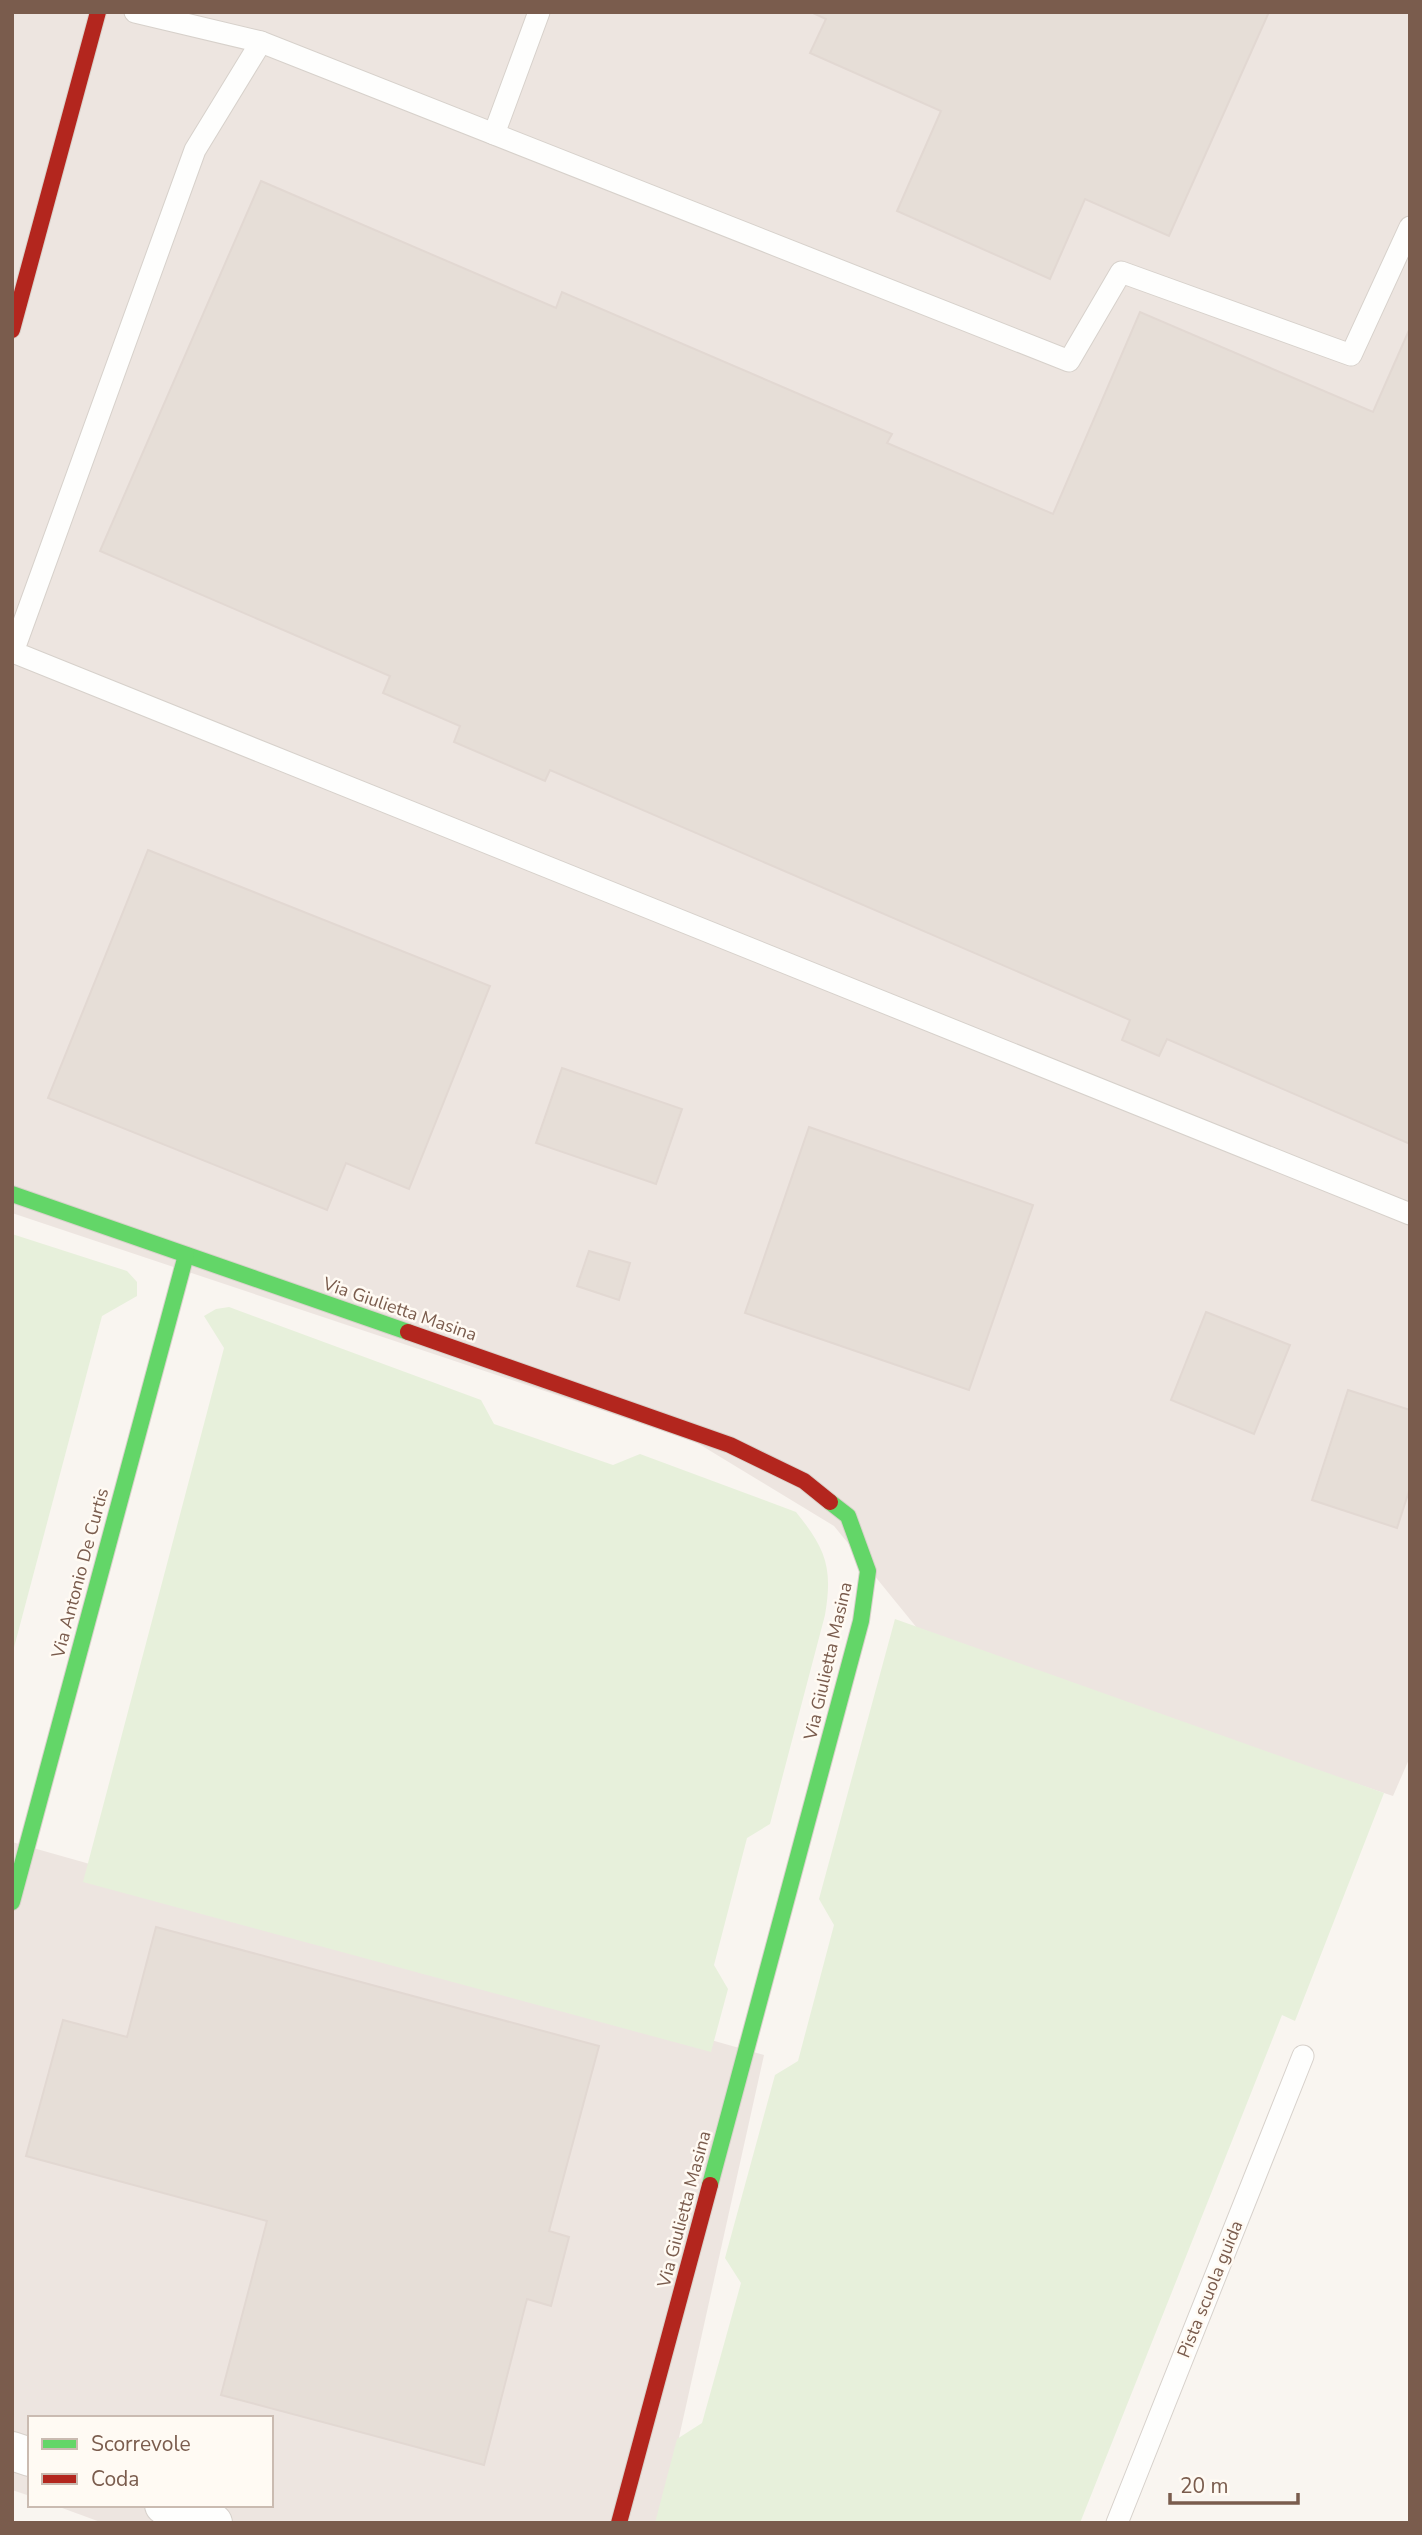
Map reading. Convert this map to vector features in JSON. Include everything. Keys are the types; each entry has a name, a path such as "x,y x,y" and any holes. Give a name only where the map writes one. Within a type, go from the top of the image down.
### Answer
{"street":[{"path":"14,314 98,12"},
{"name":"Via Giulietta Masina","path":"12,1194 730,1445 804,1480 848,1516 868,1571 861,1621 620,2523"},
{"name":"Via Antonio De Curtis","path":"12,1902 186,1255"},
{"path":"169,2507 213,2523"}],"lane":[{"path":"135,12 261,42 1069,361 1121,272 1351,355 1410,227"},
{"path":"495,134 539,12"},
{"path":"261,42 195,150 13,652 1410,1214"},
{"name":"Pista scuola guida","path":"1117,2523 1303,2056"}],"shaded area":[{"path":"12,12 1410,12 1410,1757 1393,1796 926,1639 834,1526 694,1441 12,1213"},
{"path":"12,1842 764,2055 660,2523 103,2523 59,2507 273,2507 273,2416 28,2416 28,2495 12,2490"}],"green space":[{"path":"12,1234 127,1271 137,1282 137,1296 102,1316 12,1655"},
{"path":"229,1307 481,1400 494,1424 613,1465 640,1454 796,1512 814,1537 825,1560 827,1572 825,1615 770,1824 747,1838 714,1965 728,1989 711,2052 83,1882 224,1348 204,1316 216,1309"},
{"path":"895,1619 1384,1793 1295,2021 1282,2015 1080,2523 655,2523 677,2439 702,2423 741,2283 725,2258 775,2075 798,2061 834,1925 819,1899"}],"building":[{"path":"811,12 1269,12 1169,236 1085,199 1050,279 897,211 941,111 810,53 826,19"},
{"path":"261,181 556,308 562,292 892,434 887,443 1053,514 1140,312 1373,412 1410,328 1410,1144 1167,1039 1159,1056 1122,1040 1130,1020 550,770 545,781 454,742 460,726 383,693 390,676 100,551"},
{"path":"148,850 490,986 409,1189 346,1163 327,1210 48,1098"},
{"path":"562,1068 682,1109 656,1184 536,1143"},
{"path":"809,1127 1033,1205 969,1390 745,1313"},
{"path":"589,1251 630,1263 619,1300 577,1286"},
{"path":"1206,1312 1290,1345 1254,1434 1171,1400"},
{"path":"1348,1390 1410,1410 1410,1488 1397,1528 1312,1500"},
{"path":"156,1927 599,2046 549,2231 569,2237 551,2306 527,2299 484,2465 221,2395 267,2221 26,2156 63,2020 127,2037"}],"traffic: fast":[{"path":"12,1194 408,1332"},
{"path":"12,1902 186,1255"},
{"path":"710,2185 861,1621 868,1571 848,1516 830,1502"}],"traffic: jam":[{"path":"12,330 98,12"},
{"path":"408,1332 730,1445 804,1481 830,1502"},
{"path":"619,2523 710,2185"}]}
